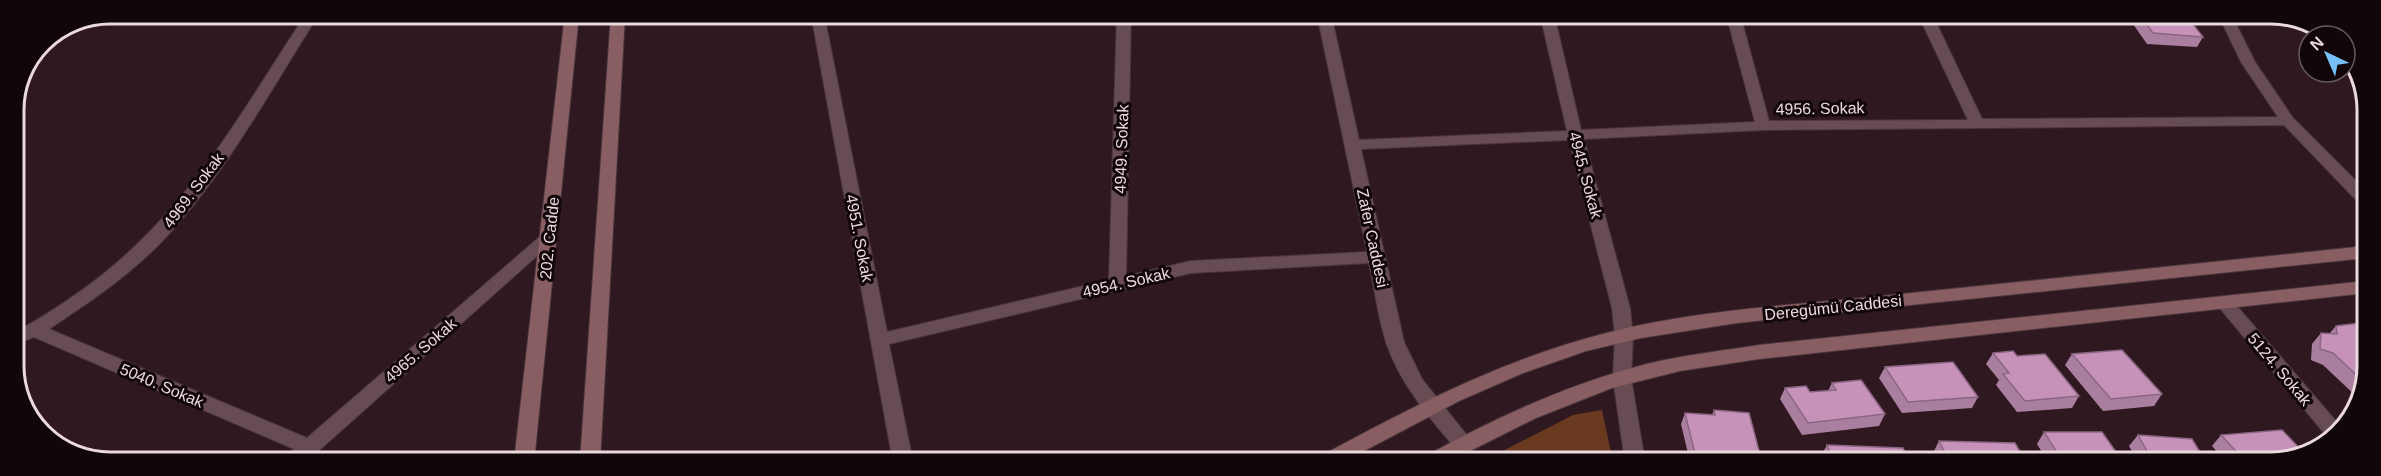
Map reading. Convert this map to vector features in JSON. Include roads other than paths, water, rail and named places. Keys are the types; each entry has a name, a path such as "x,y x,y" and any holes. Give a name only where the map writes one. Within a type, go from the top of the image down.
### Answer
{"main road":[{"name":"202. Cadde","path":"525,452 571,24"},
{"path":"591,452 617,24"},
{"name":"Deregümü Caddesi","path":"1345,452 1493,377 1542,359 1624,336 1737,317 2357,253"},
{"path":"1449,452 1542,406 1622,378 1688,363 1759,352 2357,288"}],"street":[{"name":"4969. Sokak","path":"34,330 130,262 184,206 216,163 306,24"},
{"name":"4951. Sokak","path":"819,24 901,452"},
{"name":"4949. Sokak","path":"1117,284 1124,24"},
{"name":"Zafer Caddesi","path":"1326,24 1403,364 1431,407 1463,444"},
{"name":"4945. Sokak","path":"1549,24 1575,135 1615,283 1624,336 1622,378 1633,452"},
{"path":"1736,24 1763,126"},
{"path":"1930,24 1977,124"},
{"path":"2229,24 2248,62 2288,121 2357,191"},
{"name":"4956. Sokak","path":"1353,145 1763,126 2288,121"},
{"name":"4965. Sokak","path":"303,452 549,238"},
{"name":"4954. Sokak","path":"879,340 1191,267 1377,257"},
{"name":"5124. Sokak","path":"2224,302 2331,428"},
{"path":"24,334 34,330"},
{"name":"5040. Sokak","path":"34,330 309,447"}]}
